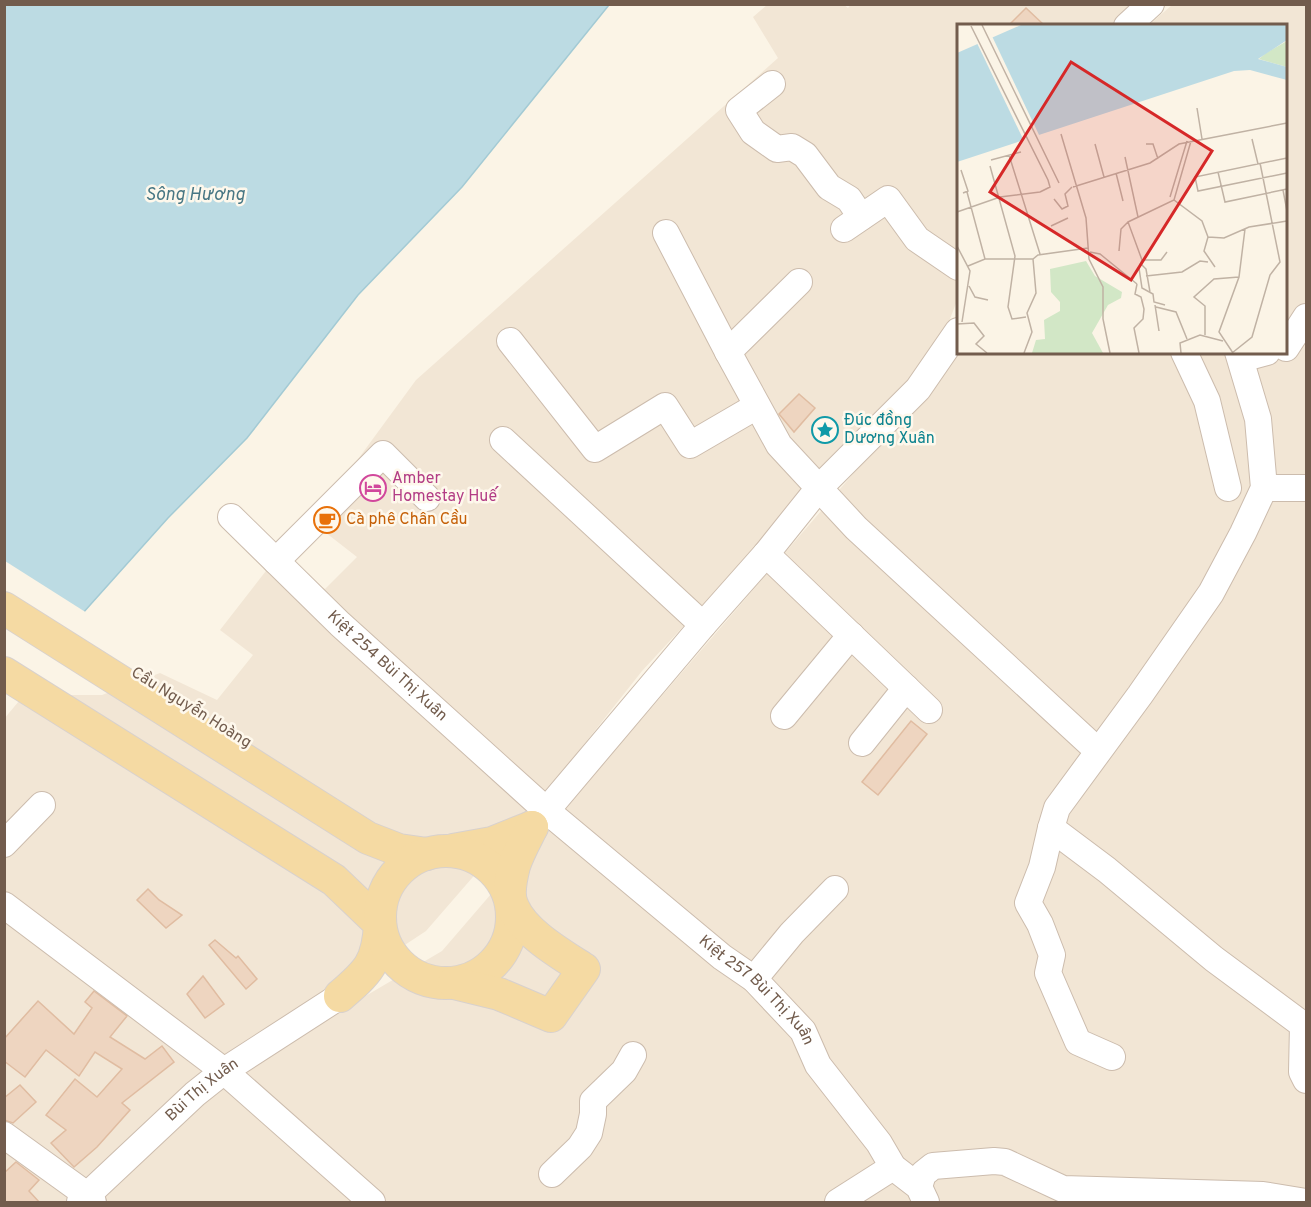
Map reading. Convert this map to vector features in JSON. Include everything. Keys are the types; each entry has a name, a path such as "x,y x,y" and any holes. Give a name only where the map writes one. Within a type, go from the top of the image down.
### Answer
{"main road":[{"name":"Cầu Nguyễn Hoàng","path":"4,591 368,838 399,850 438,852"},
{"name":"Cầu Nguyễn Hoàng","path":"4,608 181,711"},
{"path":"4,673 138,766"},
{"path":"4,690 334,880 380,924 385,944 397,962 414,975 499,994 551,1016 584,969 549,946 525,924 512,907 505,885 491,867 472,855 438,852"},
{"path":"340,996 367,972 379,945 382,901 391,880 406,864 438,852 492,843 540,819"},
{"path":"340,996 394,983 444,983 475,977 492,965 505,948 512,928 510,887 514,864 540,819"}],"street":[{"path":"772,84 739,110 753,132 777,149 792,147 805,155 829,187 849,200 852,223 888,199 918,239 957,266"},
{"path":"666,233 779,445 856,528 1098,752"},
{"path":"728,352 799,282"},
{"path":"1287,346 1306,317"},
{"path":"540,819 703,624 766,554 818,489 918,389 957,332"},
{"path":"510,341 595,449 665,406 690,445 758,406"},
{"path":"1185,354 1208,401 1228,488"},
{"path":"1112,1056 1078,1042 1048,973 1052,955 1040,924 1028,903 1042,867 1056,808 1211,593 1264,488 1258,419 1239,356"},
{"path":"503,440 703,624"},
{"path":"276,561 383,454 427,498"},
{"path":"1264,488 1306,488"},
{"name":"Kiệt 254 Bùi Thị Xuân","path":"231,517 540,819"},
{"path":"766,554 929,710"},
{"path":"784,716 851,635"},
{"path":"862,743 906,688"},
{"path":"4,844 42,805"},
{"name":"Kiệt 257 Bùi Thị Xuân","path":"540,819 754,979 803,1031 818,1065 879,1143 893,1167 922,1195"},
{"path":"1051,828 1107,870 1305,1036 1302,1072 1306,1080"},
{"path":"754,979 792,933 835,889"},
{"path":"4,905 224,1071 372,1203"},
{"name":"Bùi Thị Xuân","path":"87,1200 195,1094 224,1071 340,996"},
{"path":"552,1174 580,1147 591,1125 593,1101 624,1071 633,1055"},
{"path":"4,1136 87,1200"},
{"path":"922,1195 923,1174 933,1166 994,1161 1005,1162 1063,1189 1263,1195 1306,1202"},
{"path":"838,1203 893,1167"}],"shaded area":[{"path":"843,4 848,8 851,4 1135,5 1111,24 957,24 957,301 945,332 890,403 642,671 544,795 426,931 191,1086 66,1202 5,1202 4,719 24,695 102,695 160,673 217,700 253,655 220,630 276,558 325,589 357,557 312,522 416,380 778,58 753,17 767,5"},
{"path":"1172,5 1306,5 1306,1202 99,1202 212,1096 340,1011 442,951 957,353 1287,354 1287,24 1150,24"}],"water":[{"name":"Sông Hương","path":"5,5 609,5 462,187 358,295 247,438 168,518 5,700"}],"pier":[{"path":"5,561 87,613 4,703"}],"building":[{"path":"1026,8 1043,24 1010,24"},
{"path":"799,394 815,408 794,432 779,414"},
{"path":"911,721 927,734 878,795 862,782"},
{"path":"148,889 159,900 182,915 166,928 137,900"},
{"path":"215,940 236,958 238,956 257,979 246,989 209,945"},
{"path":"203,976 224,1004 205,1018 187,994"},
{"path":"94,991 127,1016 110,1037 145,1059 162,1046 174,1062 122,1103 130,1110 97,1147 74,1167 51,1143 66,1130 46,1115 75,1079 97,1097 122,1069 95,1052 79,1076 46,1050 25,1077 4,1061 4,1039 38,1001 74,1034 92,1008 85,1002"},
{"path":"20,1085 36,1102 13,1123 4,1120 4,1098"},
{"path":"16,1162 39,1180 29,1191 40,1203 4,1203 4,1173"}],"place":[{"name":"Đúc đồng Dương Xuân","path":"825,430"},
{"name":"Amber Homestay Huế","path":"373,488"},
{"name":"Cà phê Chân Cầu","path":"327,520"}]}
